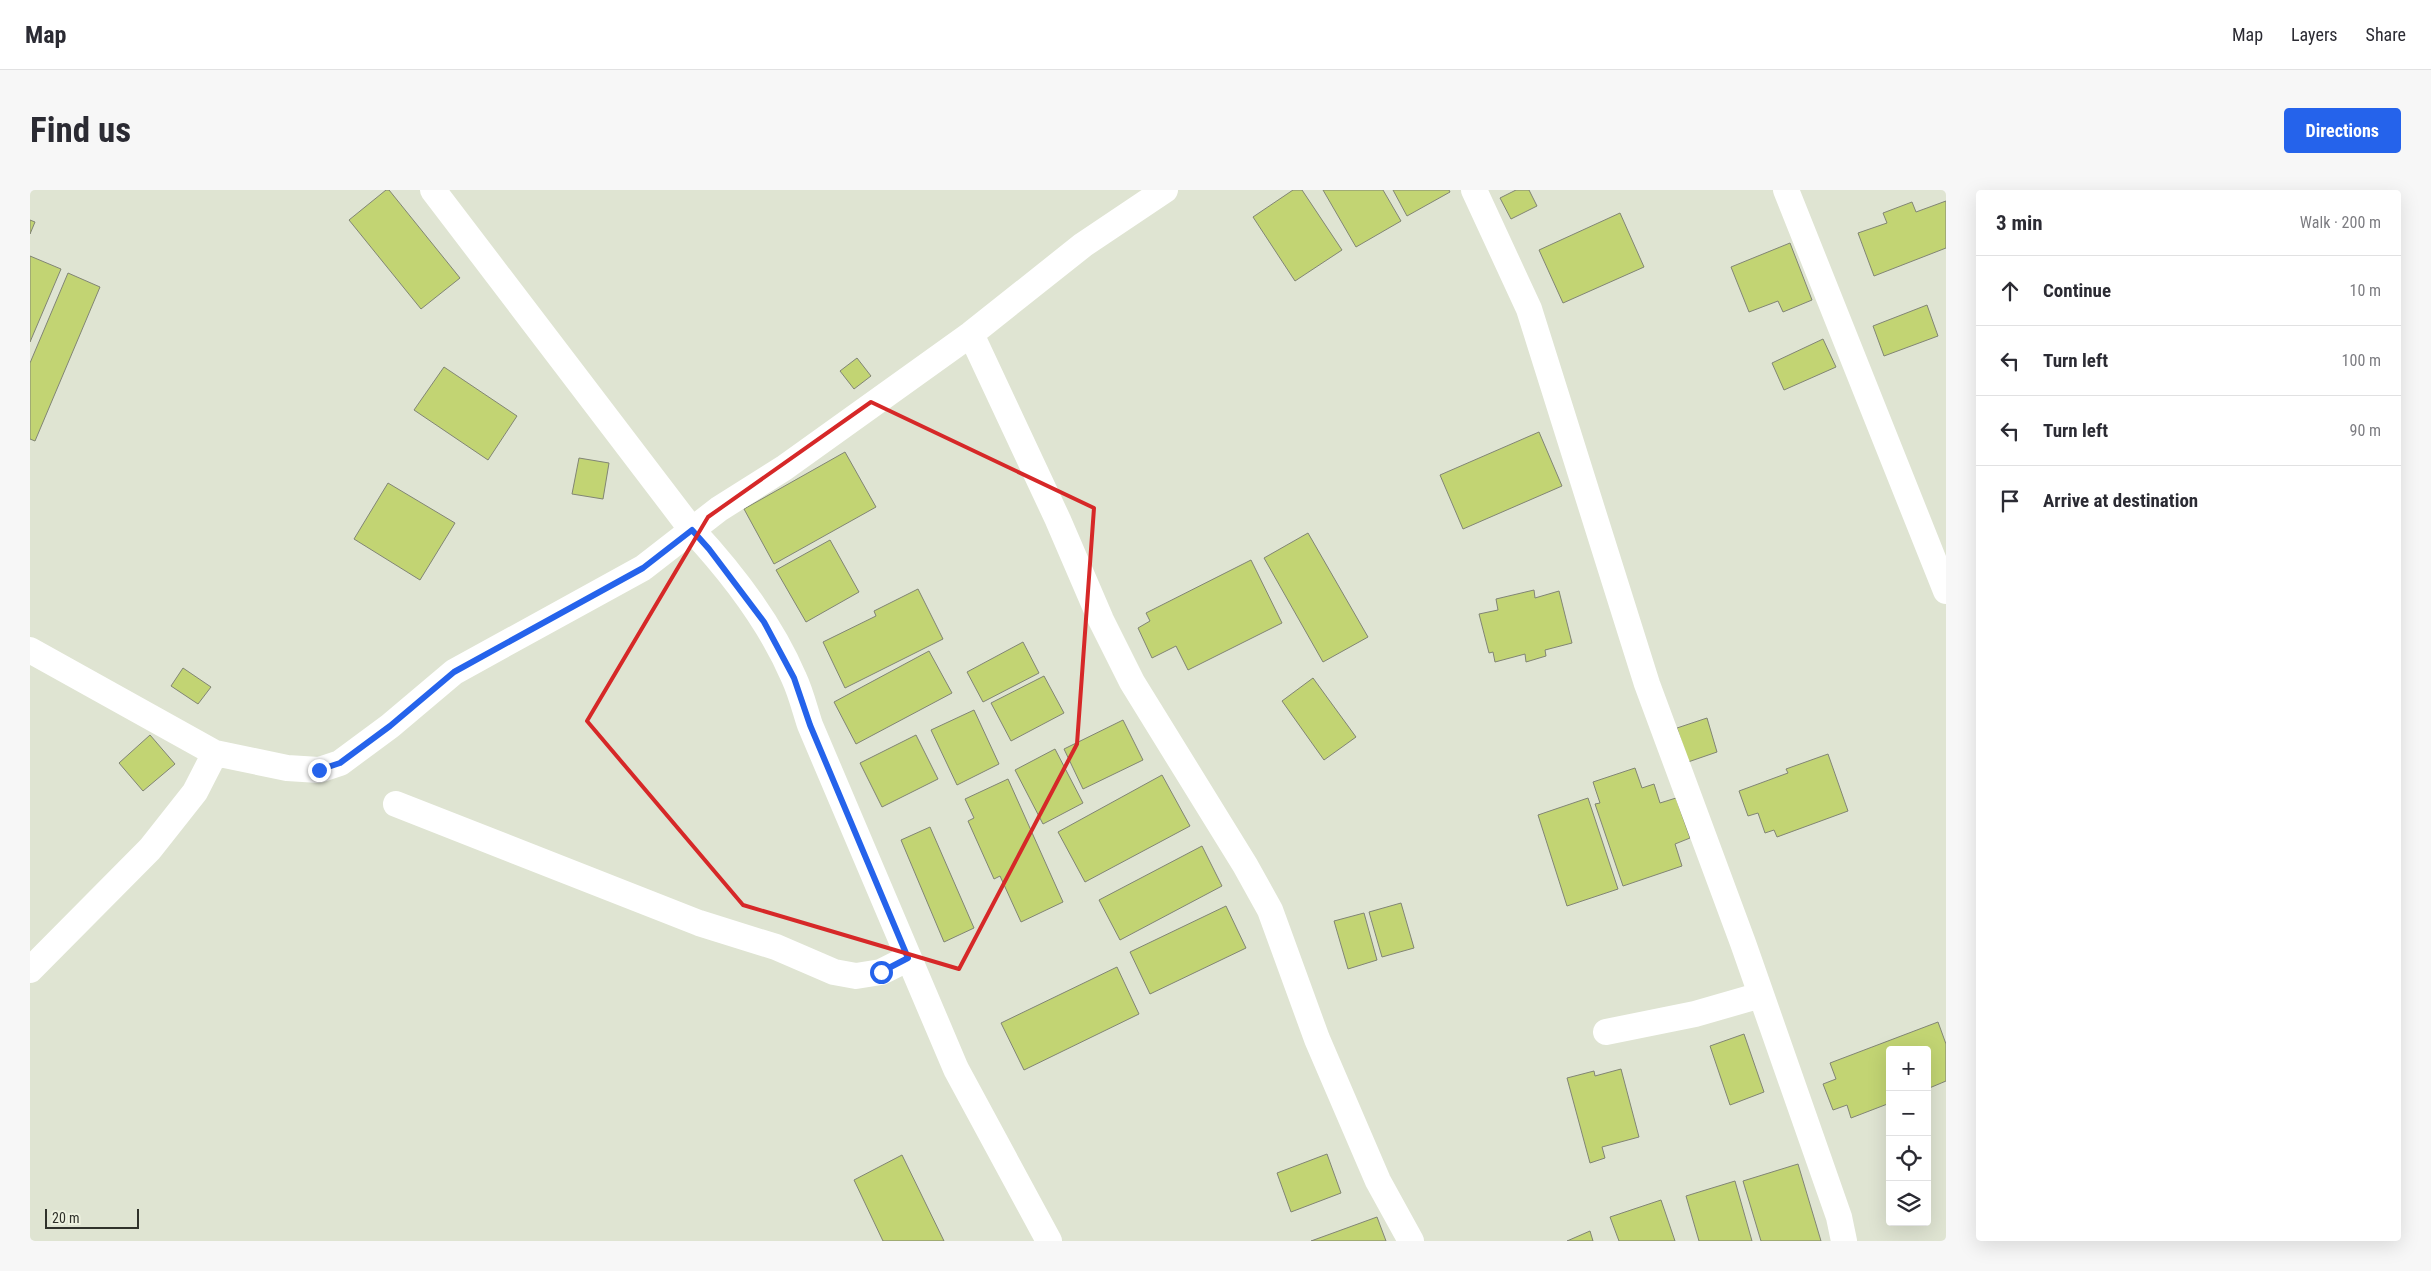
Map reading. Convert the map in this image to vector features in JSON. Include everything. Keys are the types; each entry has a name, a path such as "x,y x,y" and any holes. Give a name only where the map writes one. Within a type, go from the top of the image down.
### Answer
{"street":[{"path":"433,190 764,622 794,678 810,725 956,1069 1049,1241"},
{"path":"30,650 215,753 287,768 319,770 340,763 390,726 454,672 643,568 719,508 784,468 971,334 1083,245 1165,190"},
{"path":"1474,190 1529,309 1647,684 1761,995 1839,1217 1844,1241"},
{"path":"1786,190 1946,591"},
{"path":"971,334 1058,520 1101,620 1132,682 1240,856 1270,910 1317,1038 1378,1181 1411,1241"},
{"path":"30,970 150,849 196,792 215,753"},
{"path":"396,804 698,923 776,948 834,972 856,976 881,972 908,958"},
{"path":"1606,1032 1695,1014 1761,995"}],"highlighted area":[{"path":"871,402 1094,508 1077,744 959,969 743,905 587,721 708,517"}],"building":[{"path":"386,190 389,190 460,278 421,309 349,220"},
{"path":"1293,190 1302,190 1342,250 1295,281 1253,217"},
{"path":"1323,190 1383,190 1401,221 1356,247"},
{"path":"1393,190 1449,190 1450,192 1407,216"},
{"path":"1516,190 1529,190 1537,206 1511,219 1500,198"},
{"path":"1946,201 1946,248 1874,276 1858,233 1887,223 1883,213 1912,202 1916,212"},
{"path":"1620,213 1644,267 1563,303 1539,250"},
{"path":"30,220 35,222 30,234"},
{"path":"1790,243 1812,300 1783,312 1778,301 1749,312 1731,267"},
{"path":"30,256 61,269 30,342"},
{"path":"68,273 100,287 35,441 30,439 30,363"},
{"path":"1927,305 1938,336 1884,356 1873,326"},
{"path":"1823,339 1836,367 1784,390 1772,363"},
{"path":"857,358 871,376 854,389 840,371"},
{"path":"444,367 517,416 488,460 414,410"},
{"path":"1539,432 1562,486 1463,529 1440,475"},
{"path":"845,452 876,507 774,564 744,509"},
{"path":"579,458 609,463 603,499 572,494"},
{"path":"388,483 455,523 420,580 354,539"},
{"path":"1308,533 1368,637 1323,662 1264,558"},
{"path":"830,540 859,592 806,622 776,570"},
{"path":"1251,560 1282,623 1188,670 1176,646 1152,658 1138,628 1150,621 1146,613"},
{"path":"918,589 943,639 845,688 823,642 876,616 874,611"},
{"path":"1534,590 1535,598 1559,591 1572,643 1545,650 1546,656 1526,662 1525,654 1495,662 1493,652 1489,653 1479,614 1498,610 1496,599"},
{"path":"1023,642 1039,673 983,702 967,672"},
{"path":"929,651 952,693 856,744 834,702"},
{"path":"183,668 211,687 198,704 171,686"},
{"path":"1044,676 1064,713 1011,741 991,703"},
{"path":"1313,678 1356,737 1324,760 1282,701"},
{"path":"974,710 999,764 957,785 931,730"},
{"path":"1707,718 1717,752 1688,762 1677,728"},
{"path":"1123,720 1143,760 1083,789 1064,749"},
{"path":"150,735 175,764 143,791 119,763"},
{"path":"916,735 938,779 882,807 860,763"},
{"path":"1055,749 1083,803 1043,824 1015,770"},
{"path":"1828,754 1848,811 1777,837 1774,830 1765,833 1758,813 1748,816 1739,791 1788,773 1786,769"},
{"path":"1635,768 1642,788 1654,784 1660,803 1676,798 1690,838 1675,844 1682,866 1623,886 1595,804 1600,803 1593,782"},
{"path":"1162,775 1190,826 1085,882 1058,832"},
{"path":"1008,779 1063,902 1021,922 1000,876 994,879 968,821 974,818 965,799"},
{"path":"1588,798 1618,889 1567,906 1538,815"},
{"path":"930,827 974,928 944,942 901,840"},
{"path":"1202,846 1222,886 1120,940 1099,900"},
{"path":"1401,903 1414,948 1382,957 1369,912"},
{"path":"1226,906 1246,948 1150,994 1130,952"},
{"path":"1364,913 1377,960 1348,969 1334,921"},
{"path":"1117,967 1139,1014 1024,1070 1001,1023"},
{"path":"1938,1022 1946,1044 1946,1081 1931,1087 1931,1046 1886,1046 1886,1105 1851,1118 1847,1105 1833,1110 1823,1084 1836,1079 1830,1063"},
{"path":"1744,1034 1764,1092 1730,1105 1710,1046"},
{"path":"1621,1069 1639,1137 1602,1147 1605,1158 1590,1163 1567,1078 1594,1071 1595,1076"},
{"path":"1327,1154 1341,1193 1291,1212 1277,1173"},
{"path":"902,1155 944,1241 883,1241 854,1180"},
{"path":"1798,1164 1821,1241 1761,1241 1743,1181"},
{"path":"1735,1181 1752,1241 1699,1241 1686,1196"},
{"path":"1661,1200 1675,1241 1619,1241 1610,1217"},
{"path":"1377,1217 1386,1241 1311,1241"},
{"path":"1590,1231 1593,1241 1567,1241"}],"route":[{"path":"319,770 340,763 390,726 454,672 643,568 692,530 709,549 764,622 794,678 810,725 908,958 881,972"}]}
